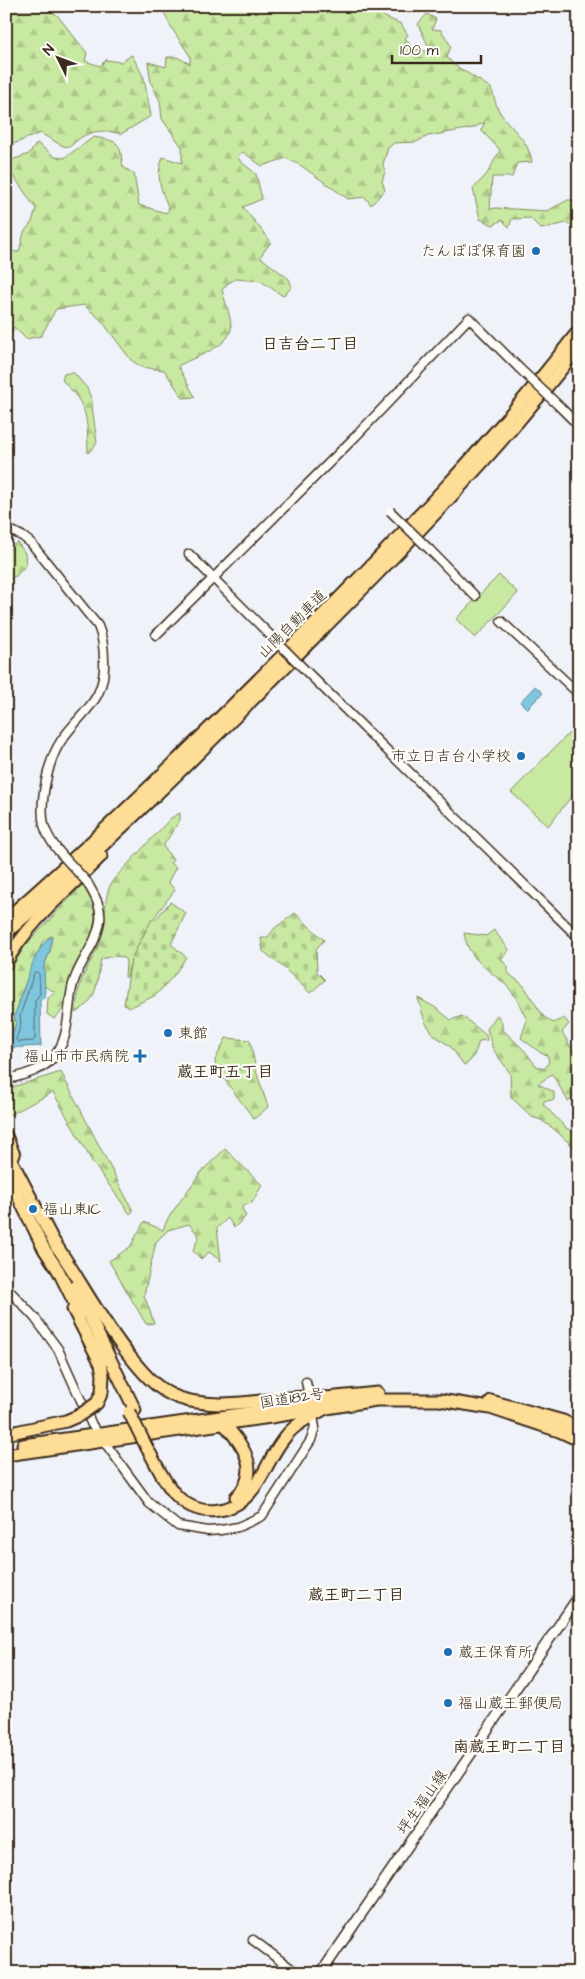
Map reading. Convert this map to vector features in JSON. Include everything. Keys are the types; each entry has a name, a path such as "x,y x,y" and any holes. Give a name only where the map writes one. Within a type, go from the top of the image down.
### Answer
{"highway":[{"name":"山陽自動車道","path":"6,919 187,749 344,594 480,450 524,400 579,330"},
{"name":"山陽自動車道","path":"6,933 88,858 289,664 424,525 532,406 579,347"},
{"path":"6,963 11,953 34,924 155,801 194,756"},
{"path":"6,1136 11,1177 119,1343 159,1388 181,1399 193,1402 311,1406 326,1403"},
{"path":"6,1150 11,1177 101,1364 103,1375 102,1392 96,1403 80,1415 66,1421 6,1434"},
{"path":"54,1242 132,1411"},
{"path":"44,1249 58,1270 175,1494 193,1507 211,1512 220,1511 242,1501 259,1480 277,1447 300,1423 311,1406 326,1403"},
{"name":"国道182号","path":"326,1403 376,1392 460,1396 506,1404 563,1421 579,1429"},
{"name":"国道182号","path":"326,1403 376,1400 459,1402 505,1412 579,1440"},
{"name":"国道182号","path":"6,1448 224,1424 311,1406"},
{"name":"国道182号","path":"6,1455 102,1436 269,1410 311,1406"},
{"path":"150,1447 179,1489 196,1502 219,1506 237,1496 244,1487 249,1469 248,1459 240,1442 224,1424"}],"main road":[{"name":"坪生福山線","path":"321,1973 579,1596"}],"street":[{"path":"156,635 357,434 469,318 579,426"},
{"path":"390,511 474,596"},
{"path":"6,528 31,543 98,626 103,640 105,673 101,690 95,700 60,743 51,762 42,811 44,825 52,843 87,882 97,899 100,922 73,985 62,1046 51,1061 43,1067 6,1080"},
{"path":"189,554 579,938"},
{"path":"501,621 579,694"},
{"path":"6,1287 35,1318 58,1349 89,1418 149,1504 178,1526 208,1531 238,1528 262,1516 311,1440 315,1427 306,1382"},
{"path":"253,1940 297,1973"}],"green space":[{"path":"161,6 372,6 385,17 401,24 408,35 405,38 414,49 431,52 418,24 427,14 436,19 432,29 441,30 451,46 447,57 453,64 491,88 499,111 523,141 530,154 532,162 517,163 512,177 492,177 490,209 547,211 568,200 579,200 579,228 576,229 566,223 541,229 530,218 512,219 509,227 502,220 493,225 480,219 473,189 487,174 500,150 481,130 485,122 473,128 428,136 416,142 394,143 388,148 383,164 385,172 382,181 385,190 371,205 365,197 348,199 300,165 286,158 262,166 243,152 238,155 239,160 256,174 262,199 243,207 271,242 260,257 289,279 292,287 283,296 261,281 236,279 228,283 222,290 231,325 226,339 220,345 178,366 195,397 183,398 164,370 141,367 131,360 101,320 84,305 56,309 41,336 26,339 14,327 10,338 6,336 6,251 19,252 24,232 32,222 36,209 7,166 9,161 29,154 37,143 55,157 64,158 94,137 109,140 119,147 123,167 134,174 139,205 166,213 169,209 160,183 159,171 163,157 182,163 182,147 162,119 160,101 151,83 148,62 166,67 167,57 177,57 190,64 190,56 171,27"},
{"path":"18,11 50,11 57,15 87,53 85,61 100,66 106,60 121,62 132,55 144,78 151,116 121,134 106,131 93,132 81,137 70,147 63,146 40,133 6,147 6,17"},
{"path":"73,372 87,388 91,398 97,443 88,453 85,413 71,389 62,380 64,374"},
{"path":"17,542 25,553 26,565 16,576 7,580 6,548 10,549"},
{"path":"499,575 518,593 475,638 456,619"},
{"path":"579,723 579,787 548,826 511,792"},
{"path":"180,813 180,820 163,846 173,860 170,863 176,867 168,882 175,890 152,920 134,953 127,977 125,977 126,961 123,957 114,956 101,959 97,984 92,997 83,1008 75,1013 80,984 102,936 107,894 113,880 171,818"},
{"path":"82,885 92,904 95,921 91,938 72,974 65,1005 54,1019 47,1014 48,998 55,992 44,986 44,966 50,951 51,936 43,941 19,999 19,1005 14,1016 16,1023 7,1048 8,1060 6,1062 6,977 25,946"},
{"path":"170,902 186,913 171,944 186,957 175,974 156,995 129,1008 124,1005 131,959 152,919 156,919"},
{"path":"295,913 324,940 316,949 317,972 325,980 310,993 263,951 261,938 267,938 275,928"},
{"path":"494,930 509,950 501,959 508,967 508,973 524,986 543,1016 553,1023 564,1018 569,1024 562,1032 579,1059 579,1096 576,1094 568,1101 552,1074 538,1084 554,1092 554,1100 544,1101 543,1104 566,1128 579,1135 579,1152 554,1129 541,1120 532,1117 511,1097 510,1073 493,1049 487,1029 497,1015 502,1022 502,1029 525,1051 536,1066 545,1069 549,1061 547,1055 541,1053 521,1038 527,1020 516,998 506,985 477,960 467,944 464,933 486,936"},
{"path":"418,998 436,1008 451,1020 462,1016 486,1035 487,1040 479,1041 470,1061 464,1065 450,1046 434,1035 425,1022"},
{"path":"226,1038 250,1040 256,1071 268,1107 254,1119 216,1068 215,1060"},
{"path":"61,1072 133,1211 130,1214 93,1163 53,1092 6,1117 6,1089"},
{"path":"225,1149 262,1185 252,1203 243,1205 242,1209 246,1216 234,1228 228,1218 217,1228 221,1261 209,1252 201,1259 193,1251 199,1236 189,1224 168,1230 156,1242 144,1295 154,1323 146,1324 109,1261 130,1247 144,1222 163,1230 168,1218 202,1171"}],"water":[{"path":"535,686 543,693 527,709 520,702"},
{"path":"52,936 50,951 44,966 45,996 40,1001 41,1046 7,1048 16,1023 14,1016 33,961 45,942"}],"place":[{"name":"たんぽぽ保育園","path":"536,251"},
{"name":"市立日吉台小学校","path":"521,756"},
{"name":"東館","path":"168,1033"},
{"name":"福山市市民病院","path":"140,1056"},
{"name":"福山東IC","path":"33,1209"},
{"name":"蔵王保育所","path":"448,1652"},
{"name":"福山蔵王郵便局","path":"448,1703"}],"district":[{"name":"日吉台二丁目","path":"310,343"},
{"name":"蔵王町五丁目","path":"225,1071"},
{"name":"蔵王町二丁目","path":"356,1594"},
{"name":"南蔵王町二丁目","path":"509,1746"}]}
